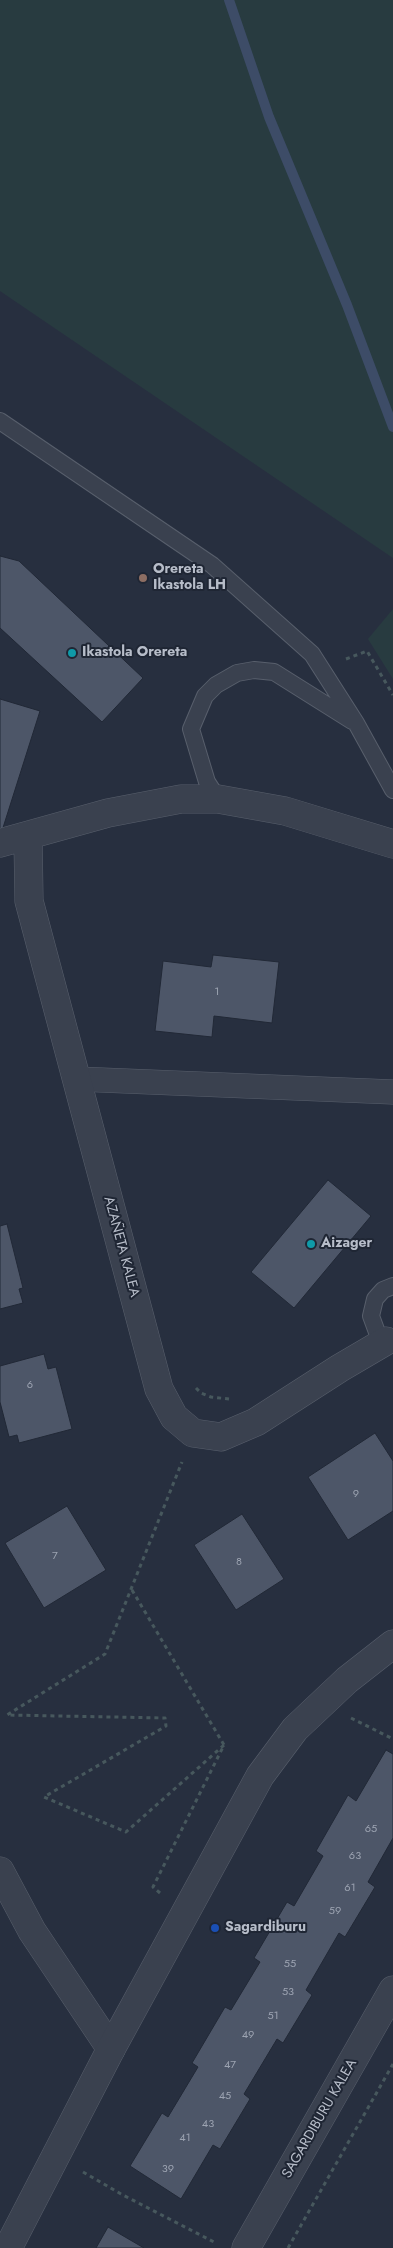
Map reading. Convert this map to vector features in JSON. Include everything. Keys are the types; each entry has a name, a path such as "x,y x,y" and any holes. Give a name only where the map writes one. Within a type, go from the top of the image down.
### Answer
{"street":[{"path":"0,843 28,837 108,813 181,800 218,799 285,810 393,844"},
{"name":"AZAÑETA KALEA","path":"28,837 29,902 159,1389 174,1417 193,1433"},
{"path":"77,1079 393,1092"},
{"path":"193,1433 221,1437 256,1422 340,1368 390,1342"},
{"path":"8,2248 111,2049 260,1776 295,1729 347,1680 393,1644"},
{"path":"0,1871 32,1931 111,2049"},
{"name":"SAGARDIBURU KALEA","path":"246,2248 393,1990"}],"lane":[{"path":"0,422 212,565 312,654 356,724 393,790"},
{"path":"218,799 206,782 192,729 206,696 216,685 237,673 254,670 274,672 356,724"},
{"path":"390,1342 378,1335 371,1316 375,1298 382,1290 393,1286"}],"path":[{"path":"340,654 347,660 367,651 393,695"},
{"path":"193,1433 105,1654 7,1715 165,1718 166,1726 44,1798 126,1832 224,1746"},
{"path":"132,1590 224,1746"},
{"path":"345,1714 393,1739"},
{"path":"185,1915 154,1887 224,1746"},
{"path":"288,2248 393,2064"},
{"path":"83,2171 121,2194 224,2248"}],"green space":[{"path":"0,0 393,0 393,558 0,291"},
{"path":"393,609 393,679 368,639"}],"building":[{"name":"Ikastola Orereta","path":"0,556 19,561 143,678 102,722 0,628"},
{"path":"0,699 40,711 1,834 0,833"},
{"path":"213,955 279,962 272,1023 214,1016 212,1037 155,1031 163,961 211,967"},
{"name":"Aizager","path":"328,1180 371,1216 294,1308 251,1272"},
{"path":"7,1224 23,1288 19,1289 23,1303 0,1309 0,1226"},
{"path":"44,1354 48,1369 56,1367 72,1429 19,1443 17,1435 9,1437 0,1402 0,1366"},
{"path":"375,1433 393,1461 393,1511 348,1540 308,1477"},
{"path":"67,1506 106,1570 44,1608 5,1543"},
{"path":"242,1514 284,1579 236,1610 194,1545"},
{"path":"386,1750 393,1754 393,1838 368,1882 375,1887 345,1937 339,1933 306,1990 312,1995 283,2043 277,2039 244,2094 250,2099 220,2149 213,2145 181,2199 130,2166 162,2113 168,2117 198,2067 192,2063 225,2007 231,2010 260,1962 254,1958 287,1902 294,1906 323,1856 316,1851 348,1795 356,1801"},
{"path":"108,2227 144,2248 96,2248"}],"waterway":[{"path":"229,0 269,117 347,305 393,427"}],"place":[{"name":"Orereta Ikastola LH","path":"143,578"},
{"name":"Ikastola Orereta","path":"72,653"},
{"name":"Aizager","path":"311,1244"},
{"name":"Sagardiburu","path":"215,1928"}]}
